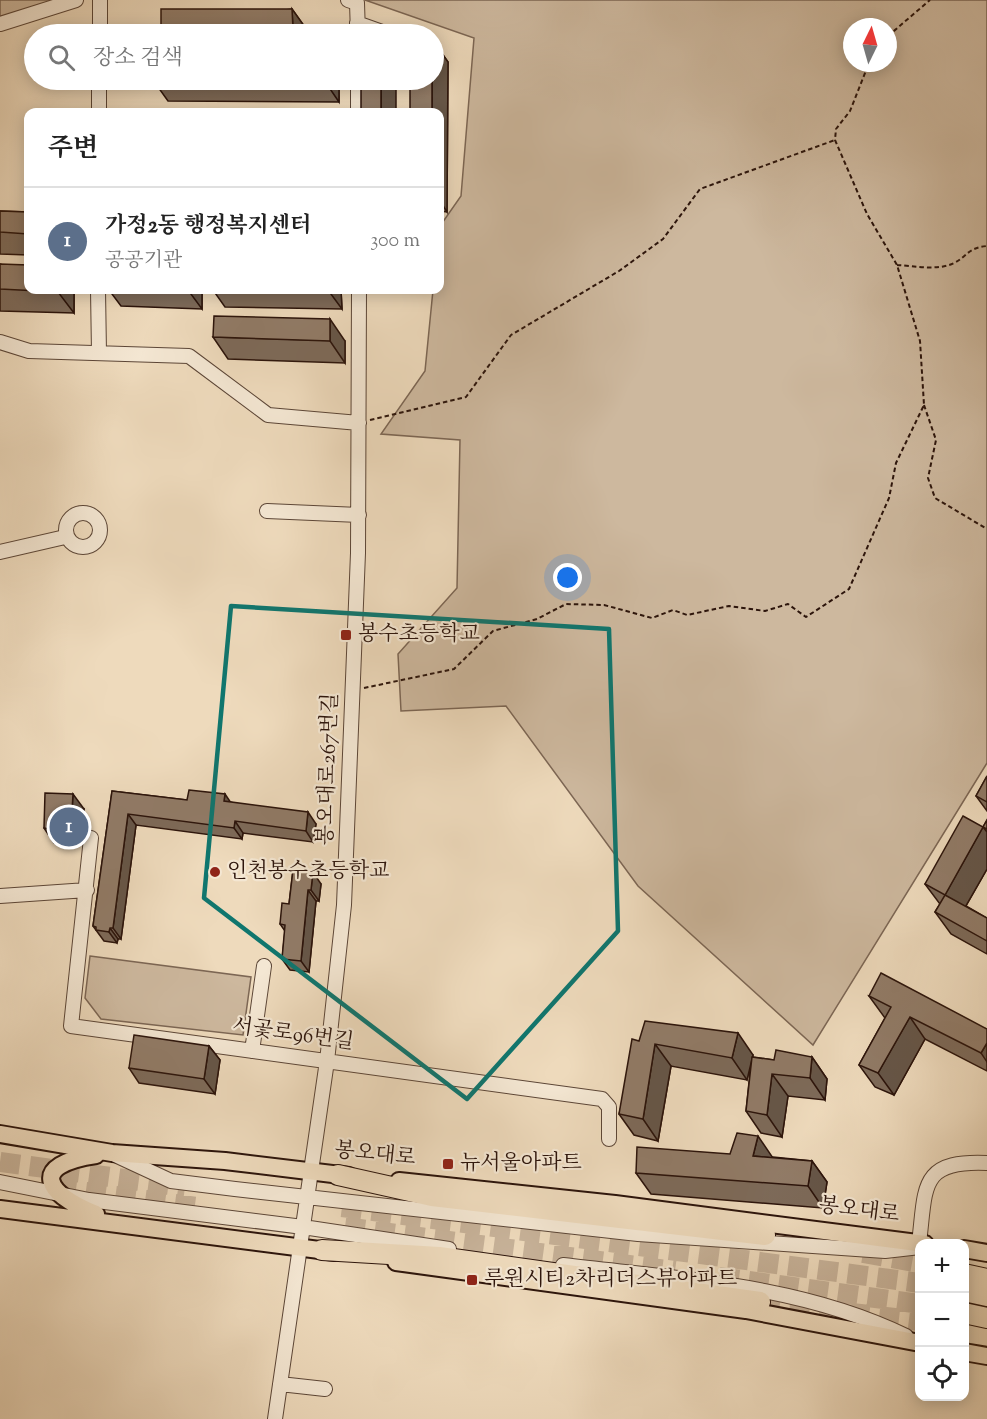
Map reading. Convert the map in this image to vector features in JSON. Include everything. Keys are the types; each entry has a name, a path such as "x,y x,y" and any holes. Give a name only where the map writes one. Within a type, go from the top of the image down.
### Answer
{"highway":[{"path":"338,1175 432,1196 765,1234"},
{"path":"322,1250 439,1257 760,1302"},
{"path":"969,1275 987,1279"},
{"path":"969,1293 987,1296"},
{"path":"969,1314 987,1318"},
{"path":"969,1326 987,1328"}],"main road":[{"name":"봉오대로","path":"0,1134 112,1153 225,1161 615,1204 915,1244"},
{"path":"112,1153 72,1159 59,1165 52,1175 51,1184 58,1195 79,1208 115,1222"},
{"path":"0,1209 301,1247 451,1271 746,1310 915,1342"},
{"path":"969,1251 987,1253"},
{"path":"969,1353 987,1356"}],"street":[{"path":"0,24 76,0"},
{"path":"100,0 100,24"},
{"path":"348,0 357,3 357,24"},
{"path":"99,90 99,108"},
{"path":"358,90 358,108"},
{"path":"98,294 99,353"},
{"name":"봉오대로267번길","path":"275,1419 301,1247 309,1172 327,1061 344,905 359,515 359,294"},
{"path":"0,342 29,351 189,356 268,416 359,423"},
{"path":"267,511 359,515"},
{"path":"0,552 65,537"},
{"name":"서곷로96번길","path":"91,838 71,1026 602,1099 609,1107 609,1139"},
{"path":"0,896 87,890"},
{"path":"252,1051 264,966"},
{"path":"112,1153 171,1181 638,1234 885,1251 915,1246"},
{"path":"921,1239 925,1191 933,1176 943,1167 954,1163 987,1163"},
{"path":"0,1182 58,1195 303,1227 489,1256 767,1290 822,1303 886,1326 915,1340"},
{"path":"280,1384 325,1389"}],"path":[{"path":"897,28 930,0"},
{"path":"865,72 850,111 836,129 835,140 867,214 897,265 920,341 924,405 936,440 928,478 936,498 987,529"},
{"path":"359,423 466,397 511,335 619,271 663,239 700,189 835,140"},
{"path":"897,265 927,267 954,263 966,252 987,246"},
{"path":"353,690 454,669 493,631 537,620 566,604 604,605 652,618 672,610 687,615 729,606 765,611 788,603 806,617 849,590 888,498 896,463 924,405"}],"highlighted area":[{"path":"231,606 609,629 618,931 467,1099 204,898"}],"shaded area":[{"path":"0,0 62,0 0,20"},
{"path":"365,0 987,0 987,763 813,1045 638,886 506,706 401,711 398,654 457,588 460,440 381,434 425,371 433,294 444,294 444,220 461,196 474,38 444,28 444,24 434,24"},
{"path":"90,956 251,977 243,1035 101,1019 85,998"}],"building":[{"path":"161,9 292,9 293,24 161,24"},
{"path":"361,90 381,90 381,108 361,108"},
{"path":"410,90 432,90 432,108 410,108"},
{"path":"0,211 24,212 24,234 0,232"},
{"path":"0,264 24,265 24,290 0,289"},
{"path":"214,316 330,319 330,341 213,337"},
{"path":"987,776 987,802 976,796"},
{"path":"189,790 225,794 224,801 308,812 306,831 235,821 234,828 128,814 113,928 110,928 109,932 96,930 93,926 112,791 187,800"},
{"path":"45,793 73,794 71,828 60,828 60,831 44,828"},
{"path":"963,816 983,827 945,895 925,884"},
{"path":"293,870 313,872 311,890 308,890 301,961 282,959 285,925 280,924 282,903 289,904"},
{"path":"945,895 987,918 987,941 935,912"},
{"path":"881,973 987,1029 987,1043 981,1053 910,1017 878,1073 859,1065 891,1007 869,996"},
{"path":"645,1021 738,1033 732,1058 655,1044 643,1119 619,1114 632,1039 639,1041"},
{"path":"134,1035 209,1046 204,1079 129,1068"},
{"path":"776,1050 812,1057 810,1078 772,1074 767,1115 746,1111 752,1057 774,1060"},
{"path":"737,1133 758,1136 753,1156 812,1161 808,1186 636,1173 637,1147 730,1154"}],"tunnel":[{"path":"0,1162 185,1187"},
{"path":"56,1188 197,1207"},
{"path":"342,1207 915,1282"},
{"path":"345,1227 675,1271"},
{"path":"863,1253 915,1262"},
{"path":"719,1277 915,1303"},
{"path":"760,1302 915,1320"}],"place":[{"name":"봉수초등학교","path":"346,635"},
{"name":"가정2동 행정복지센터","path":"69,827"},
{"name":"인천봉수초등학교","path":"215,872"},
{"name":"뉴서울아파트","path":"448,1164"},
{"name":"루원시티2차리더스뷰아파트","path":"472,1280"}]}
